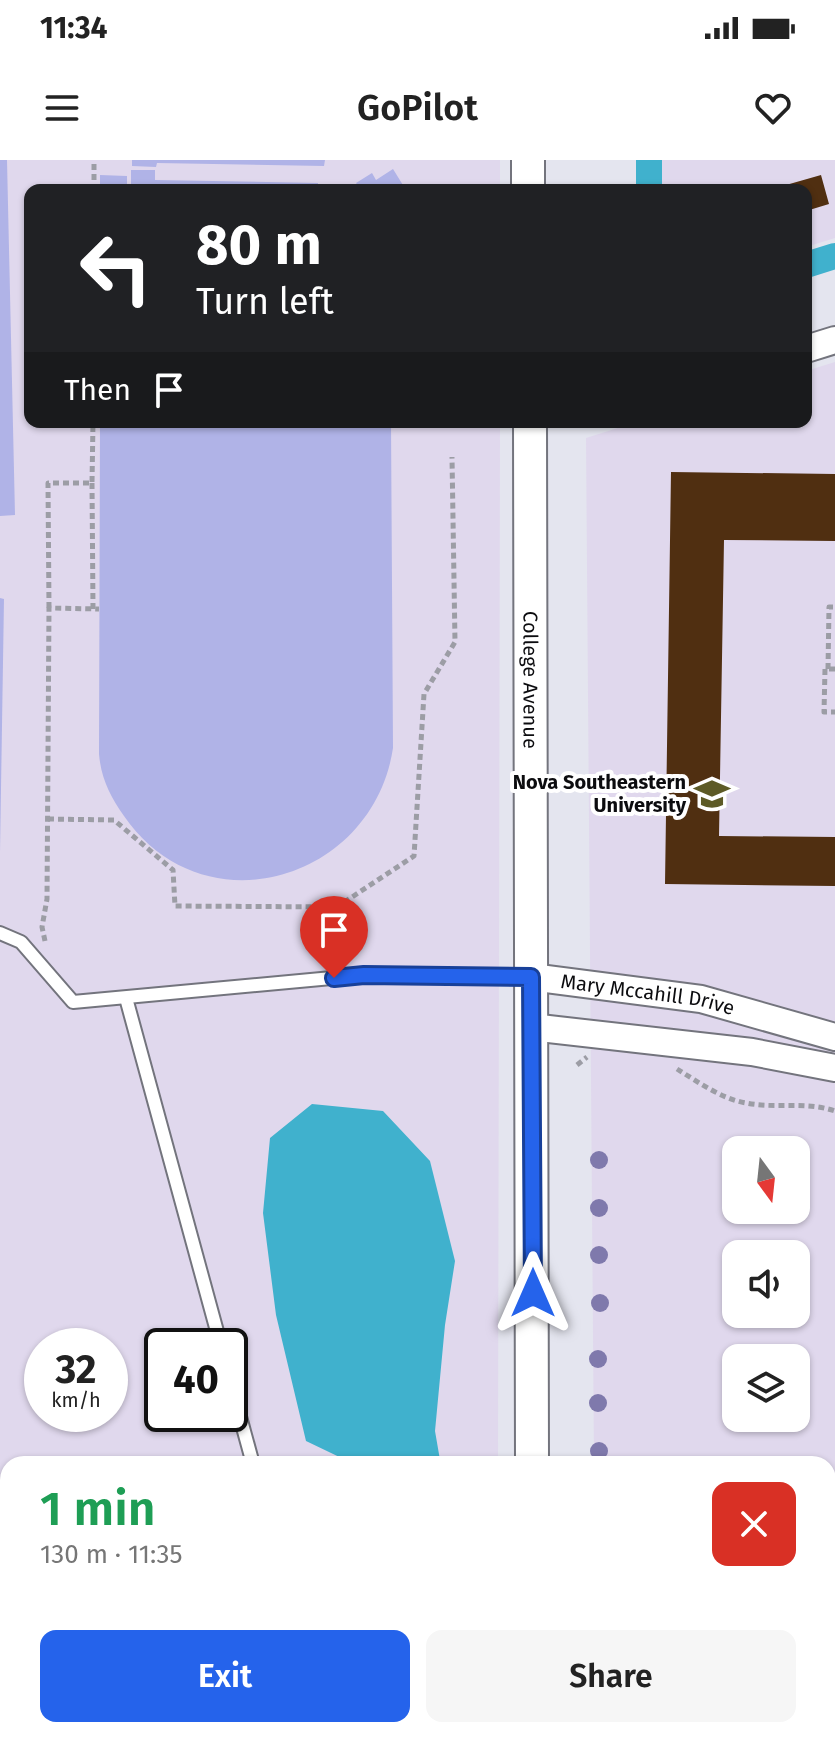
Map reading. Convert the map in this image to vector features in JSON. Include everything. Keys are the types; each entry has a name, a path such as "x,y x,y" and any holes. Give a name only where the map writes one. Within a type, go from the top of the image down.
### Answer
{"street":[{"path":"528,160 528,184"},
{"path":"812,347 835,340"},
{"name":"College Avenue","path":"532,1456 534,428"},
{"name":"Mary Mccahill Drive","path":"531,977 701,999 835,1037"},
{"name":"Mary Mccahill Drive","path":"752,1052 763,1015"},
{"path":"531,1027 752,1052 835,1068"}],"lane":[{"path":"0,933 21,942 73,1002 364,975 531,977"},
{"path":"126,998 216,1328"},
{"path":"244,1432 251,1456"}],"path":[{"path":"94,160 94,184"},
{"path":"49,608 96,609 93,428"},
{"path":"48,819 114,820 173,870 175,906 337,907 414,856 424,694 455,642 452,457"},
{"path":"47,945 42,927 47,899 48,483 92,483"},
{"path":"835,607 829,607 832,669 825,669 824,712 835,712"},
{"path":"577,1065 594,1054"},
{"path":"673,1066 712,1090 745,1103 816,1105 835,1111"}],"shaded area":[{"path":"0,160 500,160 500,184 24,184 24,428 500,428 498,1456 0,1456"},
{"path":"0,160 7,160 15,515 0,516"},
{"path":"132,160 325,160 324,166 157,163 156,167 132,166"},
{"path":"657,160 835,160 835,238 812,245 812,184 658,184"},
{"path":"393,169 402,184 356,183 372,173 376,180"},
{"path":"131,170 155,170 155,180 318,183 318,184 131,184"},
{"path":"100,175 127,176 127,184 100,184"},
{"name":"Nova Southeastern University","path":"835,362 835,1456 594,1456 586,438 618,428 812,428 812,369"},
{"path":"100,428 391,428 393,748 379,794 354,831 320,858 281,875 239,880 197,873 157,852 124,816 110,794 99,754"},
{"path":"0,598 4,599 0,852"},
{"path":"312,1104 383,1111 430,1161 455,1261 445,1325 435,1431 439,1456 337,1456 306,1441 276,1315 263,1213 270,1138"}],"building":[{"path":"821,175 829,204 812,209 812,184 790,184"},
{"path":"671,472 835,474 835,541 724,540 719,836 835,837 835,886 665,884"}],"waterway":[{"path":"649,160 649,184"},
{"path":"812,263 835,256"}],"place":[{"name":"Nova Southeastern University","path":"712,794"}],"route":[{"path":"334,978 364,975 531,977 533,1293"}]}
